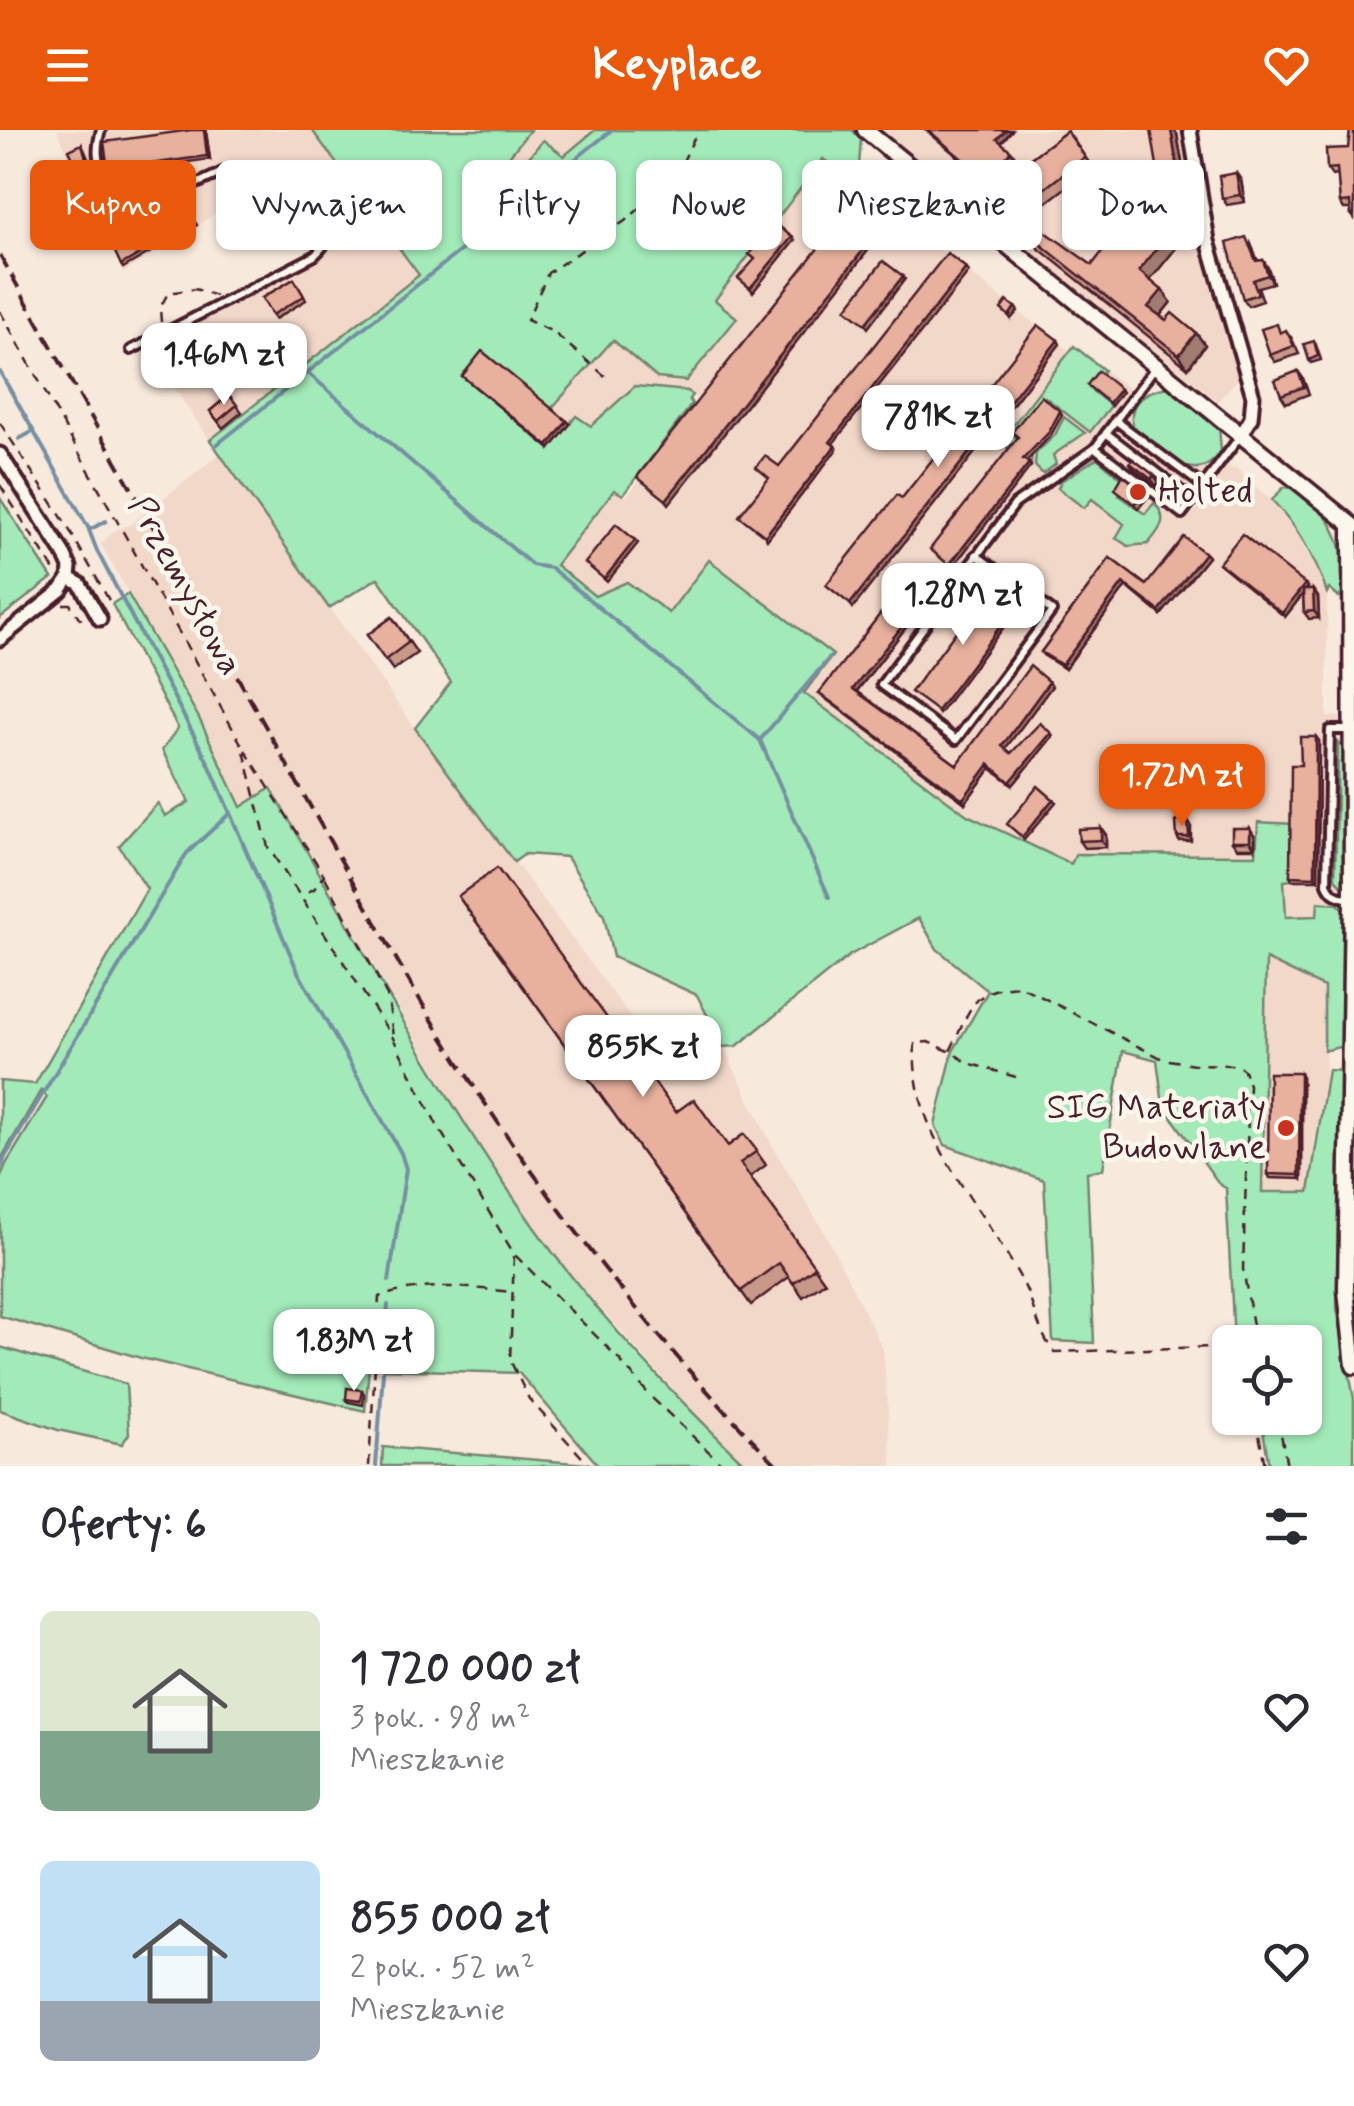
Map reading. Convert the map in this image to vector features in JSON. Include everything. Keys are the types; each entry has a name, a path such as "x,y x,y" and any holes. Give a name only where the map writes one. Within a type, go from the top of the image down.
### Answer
{"street":[{"path":"865,130 1242,433 1352,527 1346,1290 1354,1366"},
{"path":"1190,130 1208,241 1252,396 1251,418 1242,433"},
{"path":"0,454 70,567 61,590 0,639"},
{"path":"63,579 80,584 97,615"}],"lane":[{"path":"102,130 98,160 112,190 121,196 132,200 178,192 226,171 242,176 262,175 291,189 323,229 324,246 314,256 130,350"},
{"path":"976,556 1052,611 956,740 881,685 1014,504 1094,448 1156,366"},
{"path":"1115,420 1203,486"},
{"path":"1106,433 1193,500"},
{"path":"1094,448 1182,514 1242,433"},
{"path":"1352,730 1330,730 1327,884 1337,897 1352,900"}],"path":[{"path":"605,376 552,332 527,320 534,300 548,273 625,221 675,178 698,130"},
{"path":"162,335 160,308 168,292 195,289 226,302"},
{"name":"Przemysłowa","path":"0,310 243,748 268,847 393,1038"},
{"path":"0,424 66,524 110,602 97,615 80,619 70,604 57,606"},
{"path":"0,485 63,579"},
{"path":"243,748 324,875 388,998 393,1038 438,1125 514,1254 618,1358 650,1397 724,1466"},
{"path":"302,894 314,889 324,875"},
{"path":"950,1052 978,997 995,987 1020,986 1163,1059 1237,1065 1244,1070 1249,1086 1243,1269 1253,1325"},
{"path":"1016,1078 968,1063 928,1042 915,1043 914,1064 924,1113 939,1148 1024,1284 1044,1339 1054,1352 1212,1347"},
{"path":"514,1254 510,1360 529,1399 590,1466"},
{"path":"369,1466 379,1297 419,1286 512,1292"},
{"path":"1259,1435 1265,1466"},
{"path":"1281,1435 1287,1466"}],"shaded area":[{"path":"57,130 605,130 567,160 462,160 462,242 210,440 148,351 317,260 309,250 442,250 442,160 216,160 216,213 196,226 196,160 71,160"},
{"path":"883,130 1182,130 1187,160 1062,160 1062,250 1204,250 1204,243 1241,375 1218,401 1026,250 1042,250 1042,160 918,160"},
{"path":"802,186 802,250 940,250 1060,344 1070,351 1074,346 1233,470 1236,468 1292,520 1317,565 1327,593 1327,717 1340,717 1338,993 1324,988 1326,1093 1315,1137 1309,1193 1262,1193 1266,959 967,815 803,693 832,656 709,560 669,613 627,582 595,596 556,565 615,490 626,497 701,403 688,391 635,386 591,426 550,449 485,355 613,339 657,378 736,318 715,301 754,250 782,250 782,212"},
{"path":"112,250 159,250 123,273"},
{"path":"220,454 415,728 679,1082 723,1047 774,1149 826,1235 883,1349 892,1466 747,1466 712,1433 579,1284 483,1154 272,789 242,807 199,718 101,544"}],"green space":[{"path":"312,130 530,130 506,160 462,160 462,250 616,250 616,160 527,160 543,140 564,156 595,130 852,130 861,138 859,160 802,160 802,186 782,213 782,160 636,160 636,250 753,250 715,300 737,318 686,381 657,378 613,340 551,409 550,449 576,416 591,426 635,386 688,391 692,395 692,404 623,495 614,490 556,565 595,596 627,582 669,613 709,560 833,655 804,693 967,815 1071,864 1076,854 1256,855 1258,822 1293,824 1292,880 1284,881 1286,917 1317,916 1318,902 1338,904 1345,911 1343,1046 1324,1051 1324,987 1266,959 1262,1192 1309,1192 1328,1070 1343,1071 1337,1308 1354,1399 1354,1466 1269,1466 1264,1435 1322,1435 1322,1325 1233,1325 1226,1188 1163,1105 1157,1060 1123,1051 1103,1169 1087,1172 1094,1343 1053,1341 1044,1180 945,1145 935,1125 953,1051 988,991 937,949 919,918 850,955 737,1046 723,1047 697,995 613,957 604,916 567,857 525,854 514,862 415,728 451,682 378,578 329,608 210,440 419,275 401,250 442,250 442,160 334,160"},
{"path":"1074,346 1104,370 1090,389 1111,406 1090,432 1045,397 1015,436 1032,450 1031,466 1000,442"},
{"path":"1169,387 1219,427 1221,451 1211,463 1200,468 1176,463 1133,427 1133,410 1140,398"},
{"path":"1064,417 1085,433 1053,455 1056,464 1043,474 1035,466 1036,453 1055,435"},
{"path":"1097,458 1126,482 1119,495 1145,514 1154,503 1162,514 1162,524 1148,544 1128,546 1116,538 1124,524 1092,499 1084,508 1058,488 1061,481"},
{"path":"1284,487 1311,502 1329,521 1343,556 1343,595 1339,597 1329,589 1327,593 1305,543 1272,500"},
{"path":"0,498 52,578 0,618"},
{"path":"128,594 199,718 241,807 271,788 430,1066 534,1227 635,1351 747,1466 382,1466 383,1447 598,1465 519,1373 385,1369 382,1334 372,1334 365,1411 141,1358 0,1316 0,1179 47,1097 41,1090 0,1161 0,1081 35,1084 147,889 119,846 158,803 165,816 189,802 162,750 178,728 112,604"},
{"path":"1338,742 1344,749 1345,889 1335,879"},
{"path":"0,1347 126,1384 129,1434 122,1444 58,1430 0,1410"}],"building":[{"path":"204,130 207,156 107,160 104,142"},
{"path":"928,130 1006,130 997,139 1011,151 1004,160 963,160"},
{"path":"1151,130 1171,130 1176,160 1156,160"},
{"path":"1350,130 1354,130 1354,214 1350,202 1340,203 1337,168 1327,169 1326,149 1348,148"},
{"path":"1067,131 1085,157 1062,160 1062,175 1042,190 1042,160 1028,160"},
{"path":"82,144 86,158 74,160 69,150"},
{"path":"1236,173 1240,195 1222,198 1219,176"},
{"path":"782,229 792,237 782,249"},
{"path":"1042,229 1062,244 1062,250 1071,250 1092,265 1104,250 1155,250 1139,271 1162,290 1148,307 1166,320 1172,313 1196,333 1179,355 1042,245"},
{"path":"1246,237 1256,261 1263,260 1268,275 1253,280 1258,294 1243,299 1227,243"},
{"path":"114,250 146,250 121,265"},
{"path":"752,250 781,250 750,288 738,278 755,259 749,254"},
{"path":"817,250 863,250 666,500 637,477"},
{"path":"947,253 966,268 830,442 835,446 765,536 739,516 769,478 756,467 765,456 779,466"},
{"path":"883,261 903,276 865,324 846,309"},
{"path":"294,279 304,296 272,315 262,298"},
{"path":"1007,301 1015,307 1009,316 1001,309"},
{"path":"1277,324 1280,333 1286,330 1294,346 1270,355 1261,329"},
{"path":"1038,325 1058,340 850,604 826,585 897,495 902,498"},
{"path":"1314,341 1318,356 1309,360 1304,344"},
{"path":"482,351 567,421 548,446 462,376"},
{"path":"1098,371 1120,389 1109,403 1087,385"},
{"path":"1298,371 1304,387 1281,395 1275,380"},
{"path":"229,395 237,405 218,421 210,411"},
{"path":"1041,396 1060,411 1049,432 1023,459 1029,463 949,565 930,549 1018,437 1012,432"},
{"path":"1133,459 1154,475 1151,479 1130,463"},
{"path":"1123,475 1144,492 1134,504 1115,489"},
{"path":"616,524 635,540 604,579 585,563"},
{"path":"1242,534 1305,584 1282,613 1219,563"},
{"path":"1184,537 1205,553 1159,611 1123,583 1062,665 1041,652 1110,558 1146,585"},
{"path":"915,569 935,584 853,689 957,765 1030,666 1049,682 1002,746 1011,753 1040,723 1051,733 1010,782 989,764 963,799 819,693"},
{"path":"990,586 1016,605 937,711 911,692"},
{"path":"1303,590 1313,590 1314,611 1304,612"},
{"path":"392,617 409,642 385,660 367,635"},
{"path":"1300,737 1316,737 1315,877 1290,876 1291,765 1301,765"},
{"path":"1038,786 1053,799 1022,837 1007,824"},
{"path":"1176,821 1188,821 1189,837 1177,837"},
{"path":"1101,828 1101,840 1079,841 1078,829"},
{"path":"1232,828 1250,828 1250,841 1232,841"},
{"path":"497,868 676,1112 694,1099 728,1146 744,1134 757,1151 740,1163 815,1267 793,1283 779,1263 741,1291 458,896"},
{"name":"SIG Materiały Budowlane","path":"1269,1073 1300,1073 1299,1175 1268,1174"},
{"path":"347,1388 362,1390 360,1401 346,1399"}],"waterway":[{"path":"215,446 612,130"},
{"path":"0,372 89,529"},
{"path":"308,373 532,565 551,568 760,740 829,897"},
{"path":"19,439 32,432"},
{"path":"106,521 89,530 97,551 209,764 298,972 401,1153 406,1169 389,1281"},
{"path":"760,740 830,657"},
{"path":"0,1170 187,853 228,815"},
{"path":"376,1466 388,1305"}],"railway":[{"path":"0,255 398,962 479,1095 621,1290 778,1466"}],"place":[{"name":"Holted","path":"1138,492"},
{"name":"SIG Materiały Budowlane","path":"1286,1128"}]}
